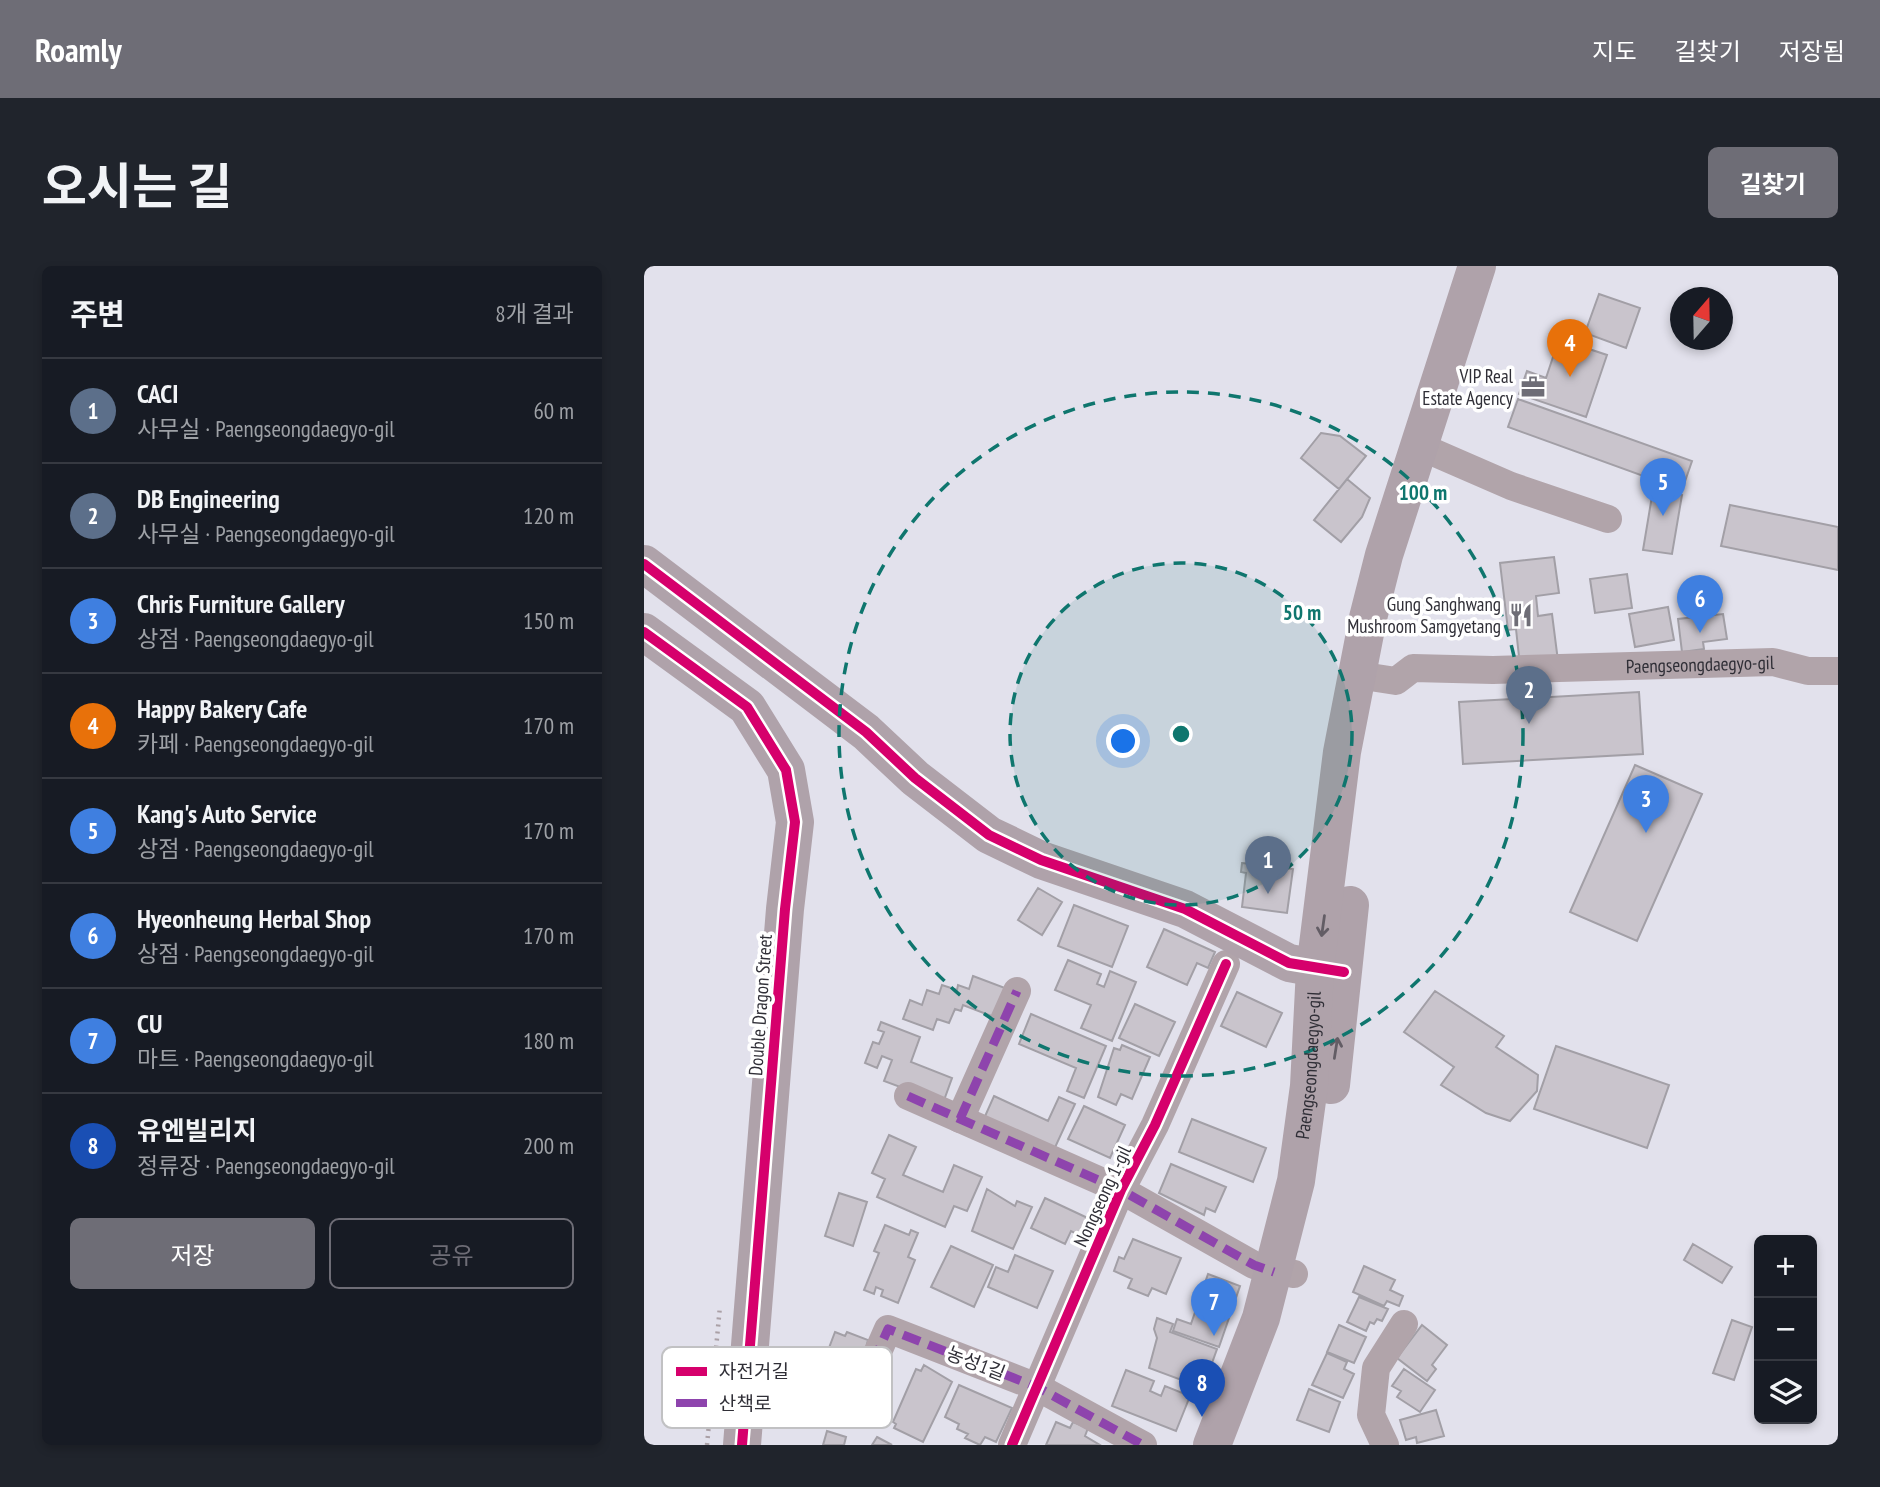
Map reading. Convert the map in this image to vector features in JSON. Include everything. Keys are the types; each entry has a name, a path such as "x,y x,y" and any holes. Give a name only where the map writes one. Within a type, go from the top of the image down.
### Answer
{"street":[{"name":"Paengseongdaegyo-gil","path":"1212,1445 1261,1318 1284,1273 1308,1086 1330,971 1322,931 1342,752 1367,677 1384,555 1427,450 1477,266"},
{"path":"1500,266 1427,450 1449,457 1511,486 1608,519"},
{"path":"644,564 866,732 915,778 989,835 1041,860 1185,909 1289,963 1330,971"},
{"name":"Double Dragon Street","path":"644,632 747,707 786,770 795,821 750,1347"},
{"name":"Paengseongdaegyo-gil","path":"1367,677 1396,681 1413,668 1493,670 1689,663 1773,662 1808,671 1838,671"},
{"name":"Nongseong 1-gil","path":"1012,1445 1121,1189 1155,1125 1226,964"},
{"path":"960,1119 1017,991"},
{"name":"Nongseong 1-gil","path":"908,1097 1121,1189 1254,1265 1284,1273"},
{"path":"1236,1445 1286,1307 1284,1273"},
{"path":"1385,1445 1371,1415 1376,1368 1404,1324"},
{"name":"농성1길","path":"880,1347 888,1329 1037,1387 1143,1445"}],"path":[{"path":"716,1347 721,1297"}],"building":[{"path":"1599,294 1640,308 1626,348 1585,333"},
{"path":"1559,339 1607,355 1586,417 1519,394 1527,371 1546,378"},
{"path":"1518,399 1692,461 1682,490 1508,427"},
{"path":"1321,433 1340,436 1366,456 1339,489 1301,458"},
{"path":"1347,479 1370,498 1362,517 1341,542 1314,520"},
{"path":"1653,490 1682,495 1672,554 1643,550"},
{"path":"1730,505 1838,527 1838,570 1721,546"},
{"path":"1554,557 1559,593 1536,596 1538,616 1552,614 1558,661 1520,666 1516,629 1508,630 1500,563"},
{"path":"1627,574 1632,608 1595,613 1590,579"},
{"path":"1668,607 1674,640 1635,647 1629,614"},
{"path":"1723,614 1727,639 1703,642 1704,649 1682,652 1678,619"},
{"path":"1639,692 1643,754 1463,764 1459,702"},
{"path":"1635,765 1702,794 1637,941 1570,912"},
{"path":"1242,863 1293,869 1287,913 1242,907 1246,873 1241,872"},
{"path":"1038,888 1062,902 1042,935 1018,920"},
{"path":"1074,905 1128,926 1112,967 1058,946"},
{"path":"1164,929 1215,952 1208,968 1197,963 1187,985 1147,967"},
{"path":"1068,960 1101,974 1097,984 1104,987 1110,971 1136,982 1112,1041 1081,1028 1091,1005 1055,990"},
{"path":"973,976 1005,988 994,1017 963,1005 961,1011 955,1009 949,1023 937,1019 933,1030 903,1019 910,1000 922,1005 927,990 939,994 942,985 957,990 958,985 969,989"},
{"path":"1435,991 1504,1036 1496,1047 1538,1075 1537,1091 1510,1121 1486,1113 1441,1085 1454,1067 1404,1032"},
{"path":"1237,992 1282,1013 1266,1047 1221,1026"},
{"path":"1135,1004 1175,1022 1159,1056 1119,1038"},
{"path":"1031,1014 1106,1046 1084,1098 1067,1091 1076,1068 1019,1044"},
{"path":"881,1022 920,1037 911,1062 952,1078 943,1103 884,1081 892,1060 882,1056 877,1068 865,1063 873,1042 879,1044 884,1032 878,1030"},
{"path":"1122,1045 1150,1057 1132,1099 1121,1094 1116,1105 1098,1097 1114,1048 1120,1050"},
{"path":"1556,1046 1669,1085 1647,1148 1534,1109"},
{"path":"994,1096 1048,1121 1059,1097 1075,1104 1052,1154 982,1123"},
{"path":"1084,1106 1125,1125 1110,1158 1068,1139"},
{"path":"1192,1119 1266,1148 1253,1182 1179,1152"},
{"path":"889,1135 916,1147 903,1175 943,1192 954,1165 982,1177 967,1211 954,1206 945,1227 877,1197 885,1179 872,1173"},
{"path":"1171,1164 1226,1187 1215,1212 1206,1208 1204,1215 1159,1193"},
{"path":"987,1189 1015,1206 1017,1201 1032,1207 1013,1249 972,1231"},
{"path":"839,1193 867,1202 853,1246 825,1236"},
{"path":"1045,1198 1092,1220 1083,1237 1071,1231 1065,1244 1031,1228"},
{"path":"885,1225 909,1235 911,1230 918,1233 908,1257 915,1260 898,1303 881,1296 883,1290 876,1287 874,1294 864,1290 879,1253 874,1251"},
{"path":"1133,1239 1181,1258 1166,1294 1152,1288 1148,1296 1128,1288 1132,1279 1114,1271 1119,1257 1124,1259"},
{"path":"1693,1244 1732,1267 1722,1283 1684,1260"},
{"path":"951,1246 993,1265 974,1307 931,1287"},
{"path":"1015,1255 1053,1271 1037,1308 988,1287 996,1267 1008,1272"},
{"path":"1364,1266 1395,1280 1390,1290 1403,1296 1399,1306 1387,1301 1384,1306 1353,1292"},
{"path":"1208,1274 1240,1286 1219,1347 1173,1331 1177,1319 1191,1324"},
{"path":"1359,1297 1388,1309 1382,1321 1377,1319 1374,1324 1370,1322 1366,1331 1347,1322"},
{"path":"1157,1318 1173,1324 1170,1332 1217,1349 1203,1388 1149,1368 1157,1338 1154,1329"},
{"path":"1732,1320 1752,1327 1734,1380 1713,1373"},
{"path":"1339,1325 1366,1337 1354,1363 1327,1352"},
{"path":"1422,1325 1447,1345 1432,1365 1436,1369 1427,1381 1397,1358"},
{"path":"835,1332 845,1336 847,1332 868,1340 866,1347 829,1347"},
{"path":"1327,1353 1347,1362 1344,1369 1354,1374 1343,1398 1312,1385"},
{"path":"924,1365 952,1382 923,1442 894,1428 896,1424 893,1422 916,1369 921,1371"},
{"path":"1404,1369 1435,1390 1420,1412 1397,1397 1401,1391 1392,1386"},
{"path":"1126,1370 1154,1381 1150,1391 1161,1396 1165,1386 1190,1396 1176,1431 1112,1406"},
{"path":"959,1385 1012,1408 996,1442 985,1437 980,1445 965,1438 968,1434 957,1429 959,1424 945,1417"},
{"path":"1309,1389 1340,1402 1329,1432 1297,1420"},
{"path":"1436,1410 1444,1436 1417,1443 1416,1437 1406,1440 1400,1420"},
{"path":"1056,1422 1070,1428 1073,1422 1088,1428 1085,1436 1100,1445 1046,1445"},
{"path":"827,1431 846,1437 844,1445 823,1445"},
{"path":"877,1437 892,1445 872,1445"}],"marked path":[{"path":"960,1119 1017,991"},
{"path":"908,1096 1121,1190 1254,1265 1274,1272"},
{"path":"880,1347 888,1329 1037,1387 1143,1445"}],"cycle path":[{"path":"644,564 866,732 915,778 989,835 1041,860 1185,909 1289,963 1344,972"},
{"path":"644,632 747,707 786,770 795,822 785,909 750,1347"},
{"path":"1012,1445 1121,1190 1155,1125 1226,964"},
{"path":"742,1445 743,1428"}],"place":[{"name":"Happy Bakery Cafe","path":"1570,377"},
{"name":"VIP Real Estate Agency","path":"1533,387"},
{"name":"Kang's Auto Service","path":"1663,516"},
{"name":"Gung Sanghwang Mushroom Samgyetang","path":"1521,615"},
{"name":"Hyeonheung Herbal Shop","path":"1700,633"},
{"name":"DB Engineering","path":"1529,724"},
{"name":"Chris Furniture Gallery","path":"1646,833"},
{"name":"CACI","path":"1268,894"},
{"name":"CU","path":"1214,1336"},
{"name":"유엔빌리지","path":"1202,1417"}]}
